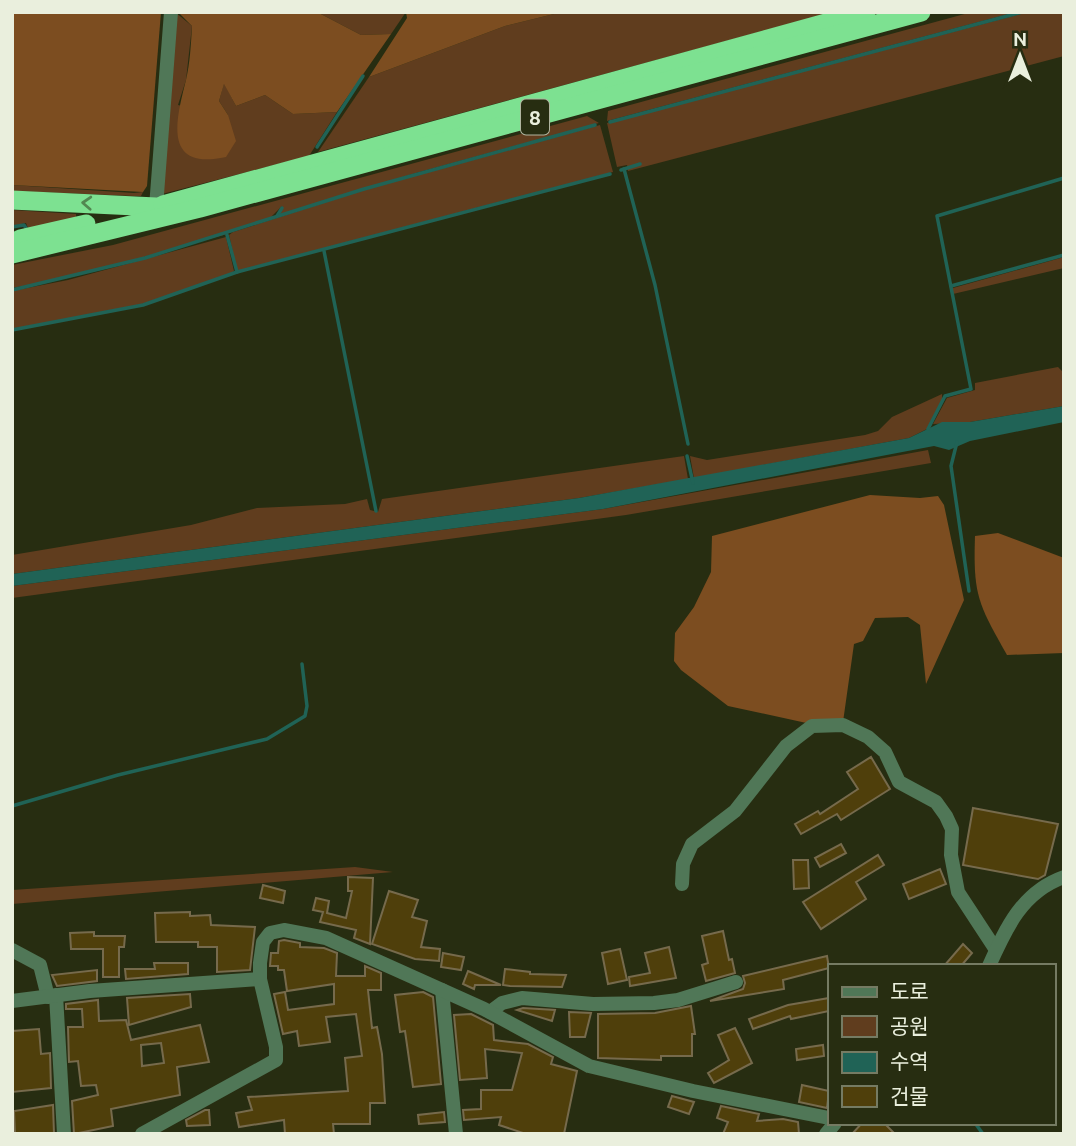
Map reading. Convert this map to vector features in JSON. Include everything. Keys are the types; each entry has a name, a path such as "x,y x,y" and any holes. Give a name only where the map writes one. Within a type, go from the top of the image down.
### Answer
{"highway":[{"name":"8","path":"12,241 156,207 866,12"},
{"name":"8","path":"12,254 200,208 921,12"},
{"path":"12,200 156,207"}],"street":[{"path":"156,207 171,12"},
{"path":"682,884 683,864 692,844 735,811 786,746 812,726 844,724 868,737 885,752 899,782 936,802 946,816 952,829 951,855 958,892 996,950"},
{"path":"990,964 1014,914 1031,895 1064,877"},
{"path":"142,1134 276,1060 276,1047 260,979 263,942 270,933 285,930 326,938 490,1012 533,1037 607,1072 828,1118"},
{"path":"12,950 40,965 52,996 64,1134"},
{"path":"12,1000 260,979"},
{"path":"490,1012 502,1003 522,998 593,1004 654,1003 678,1000 736,982"},
{"path":"442,990 456,1134"}],"green space":[{"path":"175,12 192,26 186,80 178,105 228,115 219,101 224,83 236,106 265,95 293,114 337,112 309,156 162,194"},
{"path":"317,12 406,12 391,34 361,35"},
{"path":"562,12 833,12 318,152 369,77 505,26"},
{"path":"972,12 1016,12 607,121 608,111"},
{"path":"1028,12 1064,12 1064,56 628,171 627,165 617,167 607,123"},
{"path":"587,116 599,123 416,173 278,215 282,206 269,219 227,234 68,278 12,288 12,265 113,245"},
{"path":"600,125 613,172 237,271 229,235 233,232 364,190"},
{"path":"12,185 143,192 141,196 134,196 12,191"},
{"path":"12,210 76,214 76,218 28,228 26,223 12,226"},
{"path":"226,237 234,271 230,274 142,304 12,329 12,291 68,280"},
{"path":"1064,257 1064,268 953,294 953,288"},
{"path":"1058,367 1064,373 1064,406 970,422 933,424 947,398 975,390 975,383"},
{"path":"942,394 942,401 927,429 909,438 694,478 690,456 707,460 865,435 878,431 892,417"},
{"path":"928,450 931,463 626,515 12,598 12,586 603,509"},
{"path":"684,456 688,479 579,498 12,574 12,555 191,525 257,508 345,504 367,499 370,510 378,512 382,499"},
{"path":"355,867 393,872 12,904 12,890"}],"shaded area":[{"path":"12,12 161,12 147,186 143,192 12,185"},
{"path":"178,12 317,12 361,35 391,34 337,112 293,114 265,95 236,106 224,84 219,101 228,115 236,141 226,157 205,159 191,156 183,149 178,139 177,126 188,67 192,26"},
{"path":"406,12 562,12 505,26 369,77 407,18"},
{"path":"870,495 920,498 938,496 944,505 964,600 926,684 920,625 908,617 875,618 863,641 854,644 843,722 811,724 728,706 681,670 674,661 675,633 694,607 711,572 712,536"},
{"path":"998,533 1064,558 1064,653 1007,655 997,638 979,598 975,572 975,536"}],"water":[{"path":"1064,406 1064,422 970,441 949,450 934,446 603,509 12,586 12,574 579,498 909,438 942,422 970,422"}],"building":[{"path":"871,757 890,789 841,820 837,814 801,834 795,824 818,811 820,814 858,789 847,772"},
{"path":"973,808 1058,824 1045,875 1038,879 963,865"},
{"path":"841,844 846,853 820,867 815,858"},
{"path":"878,855 884,865 856,882 866,899 821,929 803,902"},
{"path":"793,860 808,860 809,888 794,889"},
{"path":"940,869 946,884 909,899 903,884"},
{"path":"348,877 373,878 370,944 354,938 356,930 320,922 323,912 313,910 316,898 329,901 327,913 346,918 352,891 348,891"},
{"path":"263,885 285,891 283,903 260,898"},
{"path":"389,891 418,900 412,917 427,921 421,947 440,949 439,961 415,959 372,944"},
{"path":"190,912 190,916 210,915 211,925 255,927 250,970 217,972 217,947 198,947 198,942 156,942 155,913"},
{"path":"723,931 729,960 732,959 735,973 706,981 702,965 708,963 702,936"},
{"path":"94,932 94,936 125,936 124,947 119,947 119,977 103,977 103,949 71,949 70,933"},
{"path":"279,941 300,943 300,947 324,948 337,953 336,976 365,976 365,966 381,973 381,990 368,990 372,1028 377,1027 382,1054 385,1103 370,1103 370,1124 333,1124 334,1134 285,1134 284,1120 239,1127 236,1113 252,1110 248,1097 348,1091 345,1058 362,1056 356,1014 326,1017 330,1042 299,1046 297,1031 283,1034 274,994 285,992 288,1010 334,1004 334,984 287,991 284,970 278,970 278,966 270,966 271,953 278,953"},
{"path":"963,944 972,953 963,964 946,964"},
{"path":"669,947 676,978 630,986 629,977 650,973 645,953"},
{"path":"620,949 627,980 608,984 602,953"},
{"path":"443,953 464,957 461,970 441,967"},
{"path":"827,956 828,968 783,980 784,989 710,1001 743,989 743,976"},
{"path":"154,963 188,963 188,974 126,979 125,969 155,969"},
{"path":"505,969 530,974 566,975 562,987 510,986 503,985"},
{"path":"97,970 97,981 57,986 52,975"},
{"path":"468,971 501,985 475,985 474,989 463,984"},
{"path":"423,992 433,997 441,1084 413,1087 405,1031 400,1032 395,995"},
{"path":"190,994 191,1007 129,1025 127,998"},
{"path":"828,998 828,1011 791,1019 790,1016 753,1029 749,1019 788,1005"},
{"path":"98,1000 99,1021 126,1020 131,1040 200,1025 209,1062 177,1067 180,1095 111,1109 113,1126 74,1134 72,1101 98,1095 96,1085 81,1086 78,1061 69,1062 68,1027 83,1027 82,1009 66,1009 66,1004","holes":["161,1043 164,1063 142,1066 141,1045"]},
{"path":"691,1006 695,1034 692,1034 692,1056 661,1056 661,1060 598,1058 598,1014 655,1013"},
{"path":"517,1010 555,1010 552,1021"},
{"path":"569,1012 591,1013 585,1037 570,1037"},
{"path":"471,1014 493,1025 494,1040 528,1044 553,1057 551,1064 577,1071 564,1134 526,1134 499,1125 501,1117 464,1120 463,1110 481,1109 481,1090 512,1090 522,1053 485,1049 487,1078 460,1080 454,1015"},
{"path":"735,1028 752,1063 714,1083 708,1073 729,1060 718,1035"},
{"path":"39,1029 41,1054 50,1053 51,1088 12,1092 12,1031"},
{"path":"823,1045 824,1056 797,1060 796,1049"},
{"path":"802,1085 828,1091 827,1108 799,1102"},
{"path":"672,1096 694,1102 689,1114 668,1107"},
{"path":"53,1105 54,1134 15,1134 14,1111"},
{"path":"721,1106 759,1114 757,1121 783,1119 798,1122 799,1134 723,1134 728,1122 717,1118"},
{"path":"209,1110 210,1125 187,1126 186,1120"},
{"path":"444,1112 445,1122 419,1124 418,1115"},
{"path":"860,1125 886,1125 895,1134 852,1134"}],"waterway":[{"path":"610,122 1022,12"},
{"path":"317,147 363,76"},
{"path":"12,290 145,258 364,189 595,125"},
{"path":"621,170 640,164"},
{"path":"624,169 655,285 688,444"},
{"path":"12,330 143,305 237,272 610,174"},
{"path":"928,429 945,396 971,389 937,216 1064,178"},
{"path":"277,216 282,208"},
{"path":"12,227 24,225 26,228"},
{"path":"227,235 237,272"},
{"path":"324,251 376,511"},
{"path":"951,286 1064,255"},
{"path":"957,442 951,466 969,591"},
{"path":"687,456 693,483"},
{"path":"12,806 118,775 267,739 305,716 307,706 302,664"},
{"path":"976,1125 983,1134"}]}
